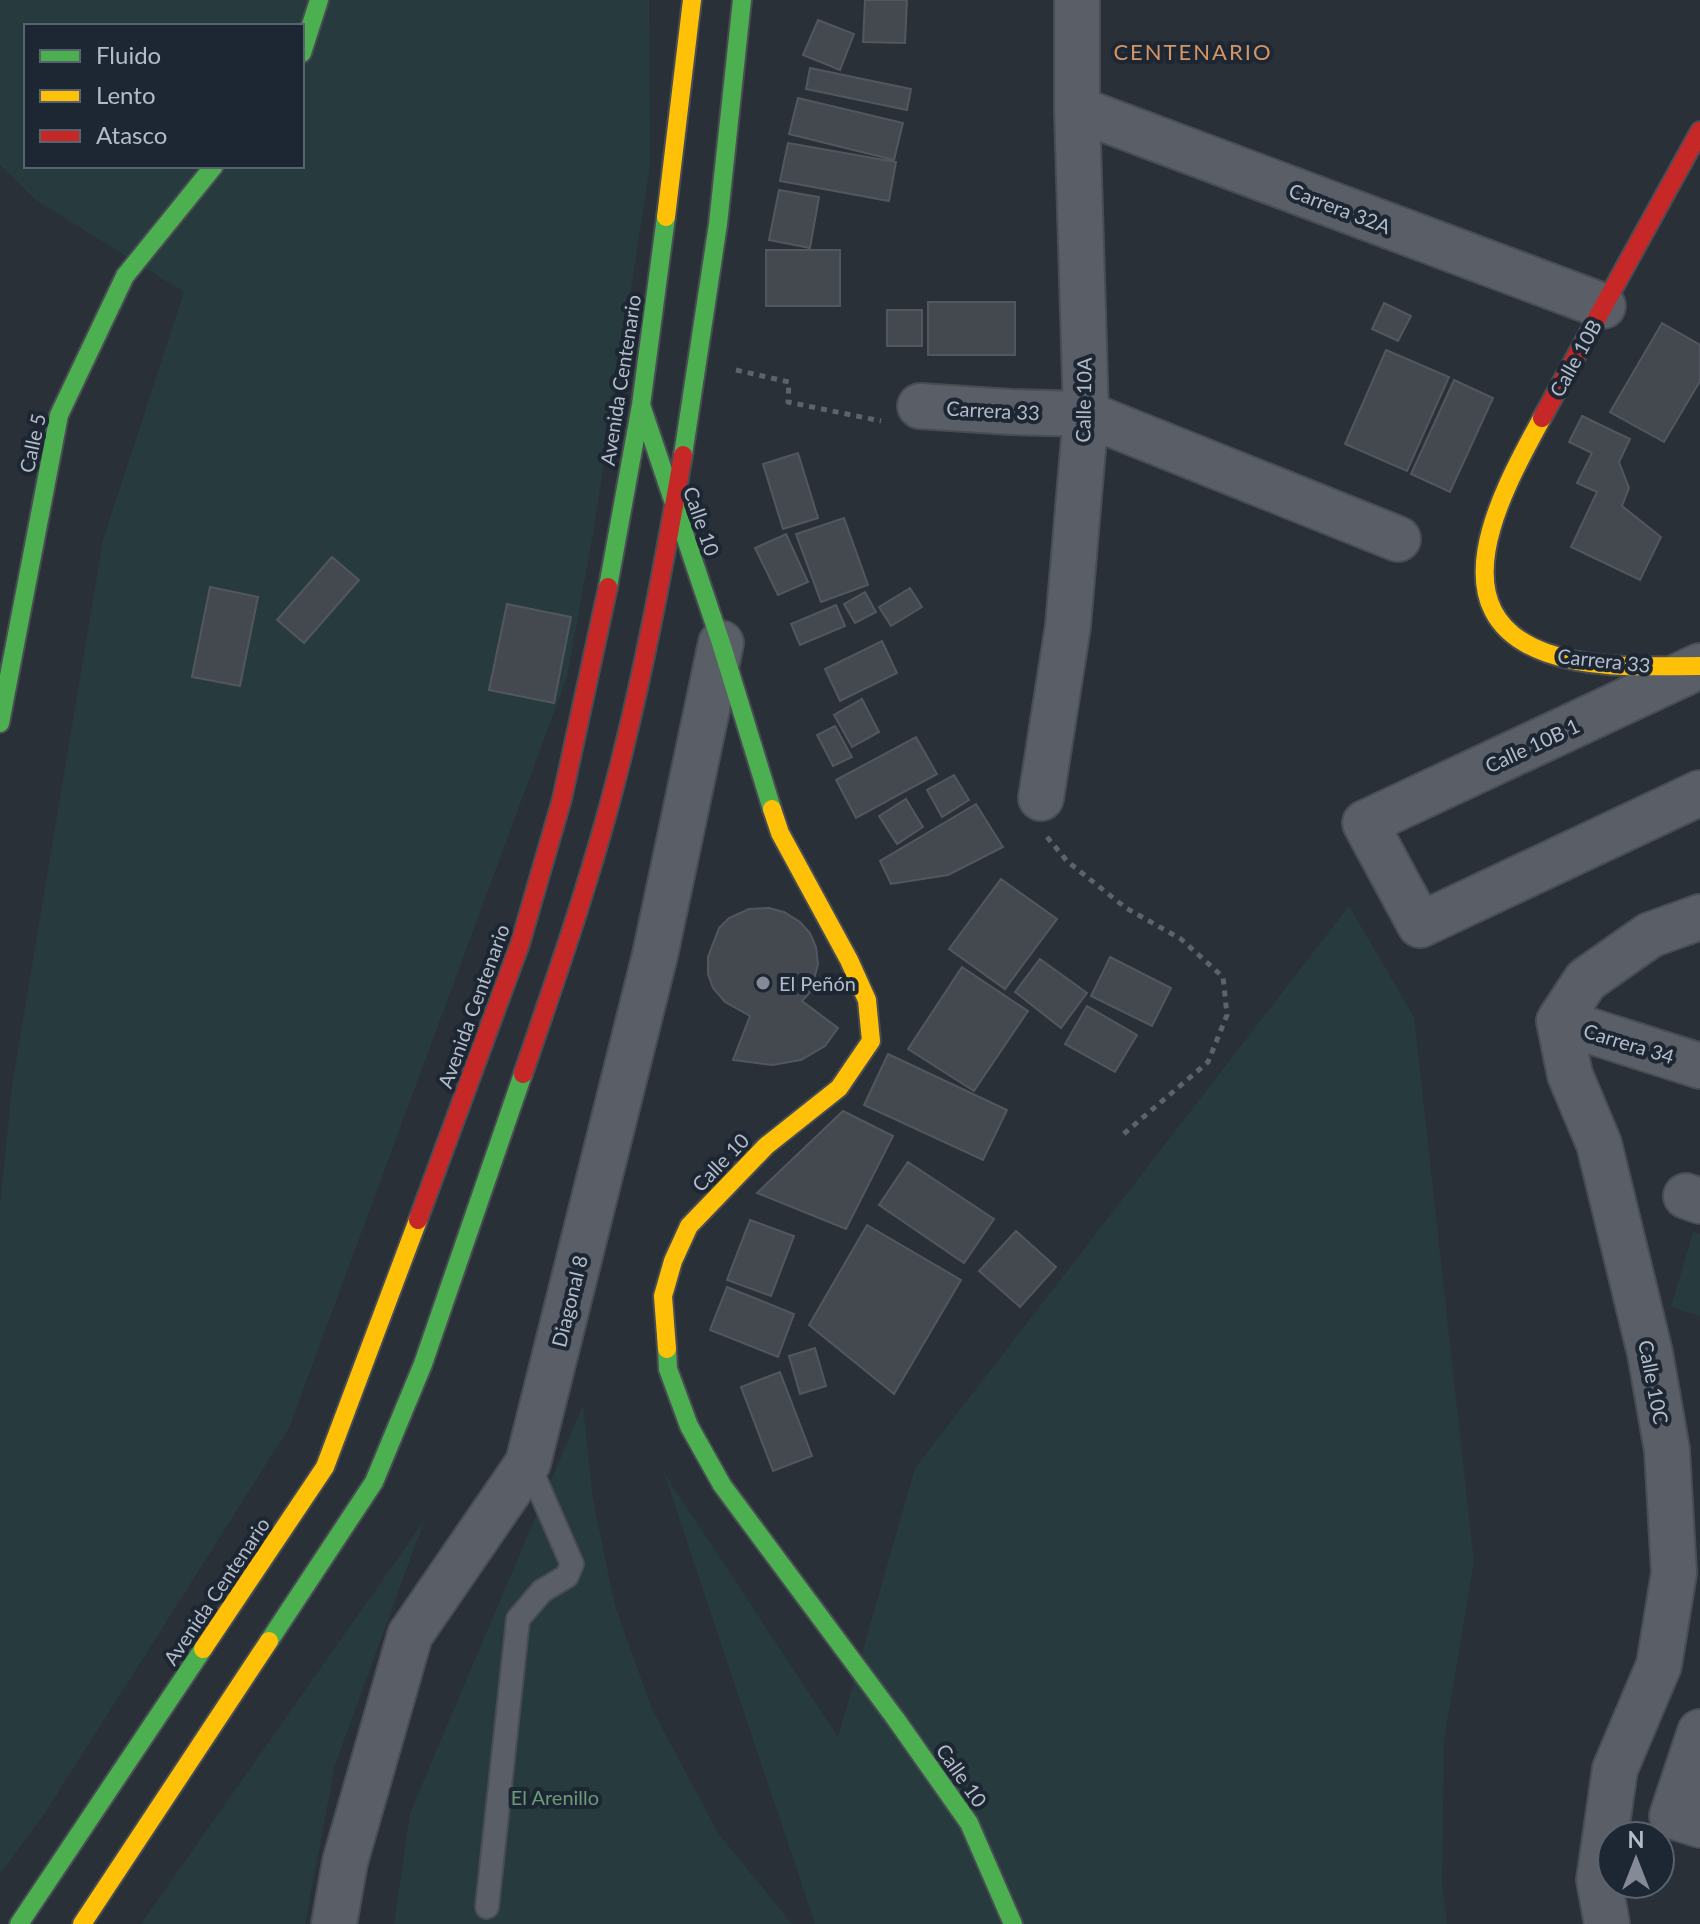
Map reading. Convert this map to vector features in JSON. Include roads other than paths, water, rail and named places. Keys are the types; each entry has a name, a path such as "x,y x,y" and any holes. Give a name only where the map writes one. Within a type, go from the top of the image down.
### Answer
{"main road":[{"path":"304,47 319,0"},
{"name":"Avenida Centenario","path":"19,1924 325,1467 520,944 562,799 583,712 641,405 692,0"},
{"path":"82,1924 374,1482 393,1442 432,1340 557,977 611,797 640,679 674,510 700,362 722,201 742,0"},
{"name":"Calle 10B","path":"1487,597 1486,564 1491,535 1507,483 1700,131"},
{"name":"Calle 5","path":"0,723 59,415 125,276 212,168"},
{"name":"Calle 10","path":"641,405 721,643 780,833 867,1000 871,1041 839,1088 766,1146 689,1226 673,1261 663,1296 668,1369 689,1426 722,1485 969,1823 1013,1924"},
{"name":"Carrera 33","path":"1487,597 1500,622 1528,648 1567,660 1620,665 1700,666"}],"street":[{"name":"Calle 10A","path":"1041,798 1068,626 1086,414 1077,0"},
{"name":"Carrera 32A","path":"1077,109 1603,306"},
{"name":"Carrera 33","path":"920,406 1086,414 1398,539"},
{"name":"Diagonal 8","path":"334,1924 345,1862 410,1635 528,1463 655,955 721,643"},
{"name":"Calle 10B 1","path":"1700,666 1365,823 1420,925 1700,793"},
{"path":"1559,1021 1586,980 1650,935 1697,919"},
{"name":"Carrera 34","path":"1559,1021 1700,1066"},
{"name":"Calle 10C","path":"1559,1021 1570,1075 1599,1144 1650,1353 1667,1450 1674,1573 1659,1665 1615,1769 1599,1880 1607,1924"},
{"path":"1686,1820 1700,1732"}],"lane":[{"path":"487,1907 518,1619 542,1591 567,1576 572,1564 528,1463"}],"place":[{"name":"El Peñón","path":"763,983"}],"district":[{"name":"CENTENARIO","path":"1193,51"}],"park label":[{"name":"El Arenillo","path":"555,1797"}]}
